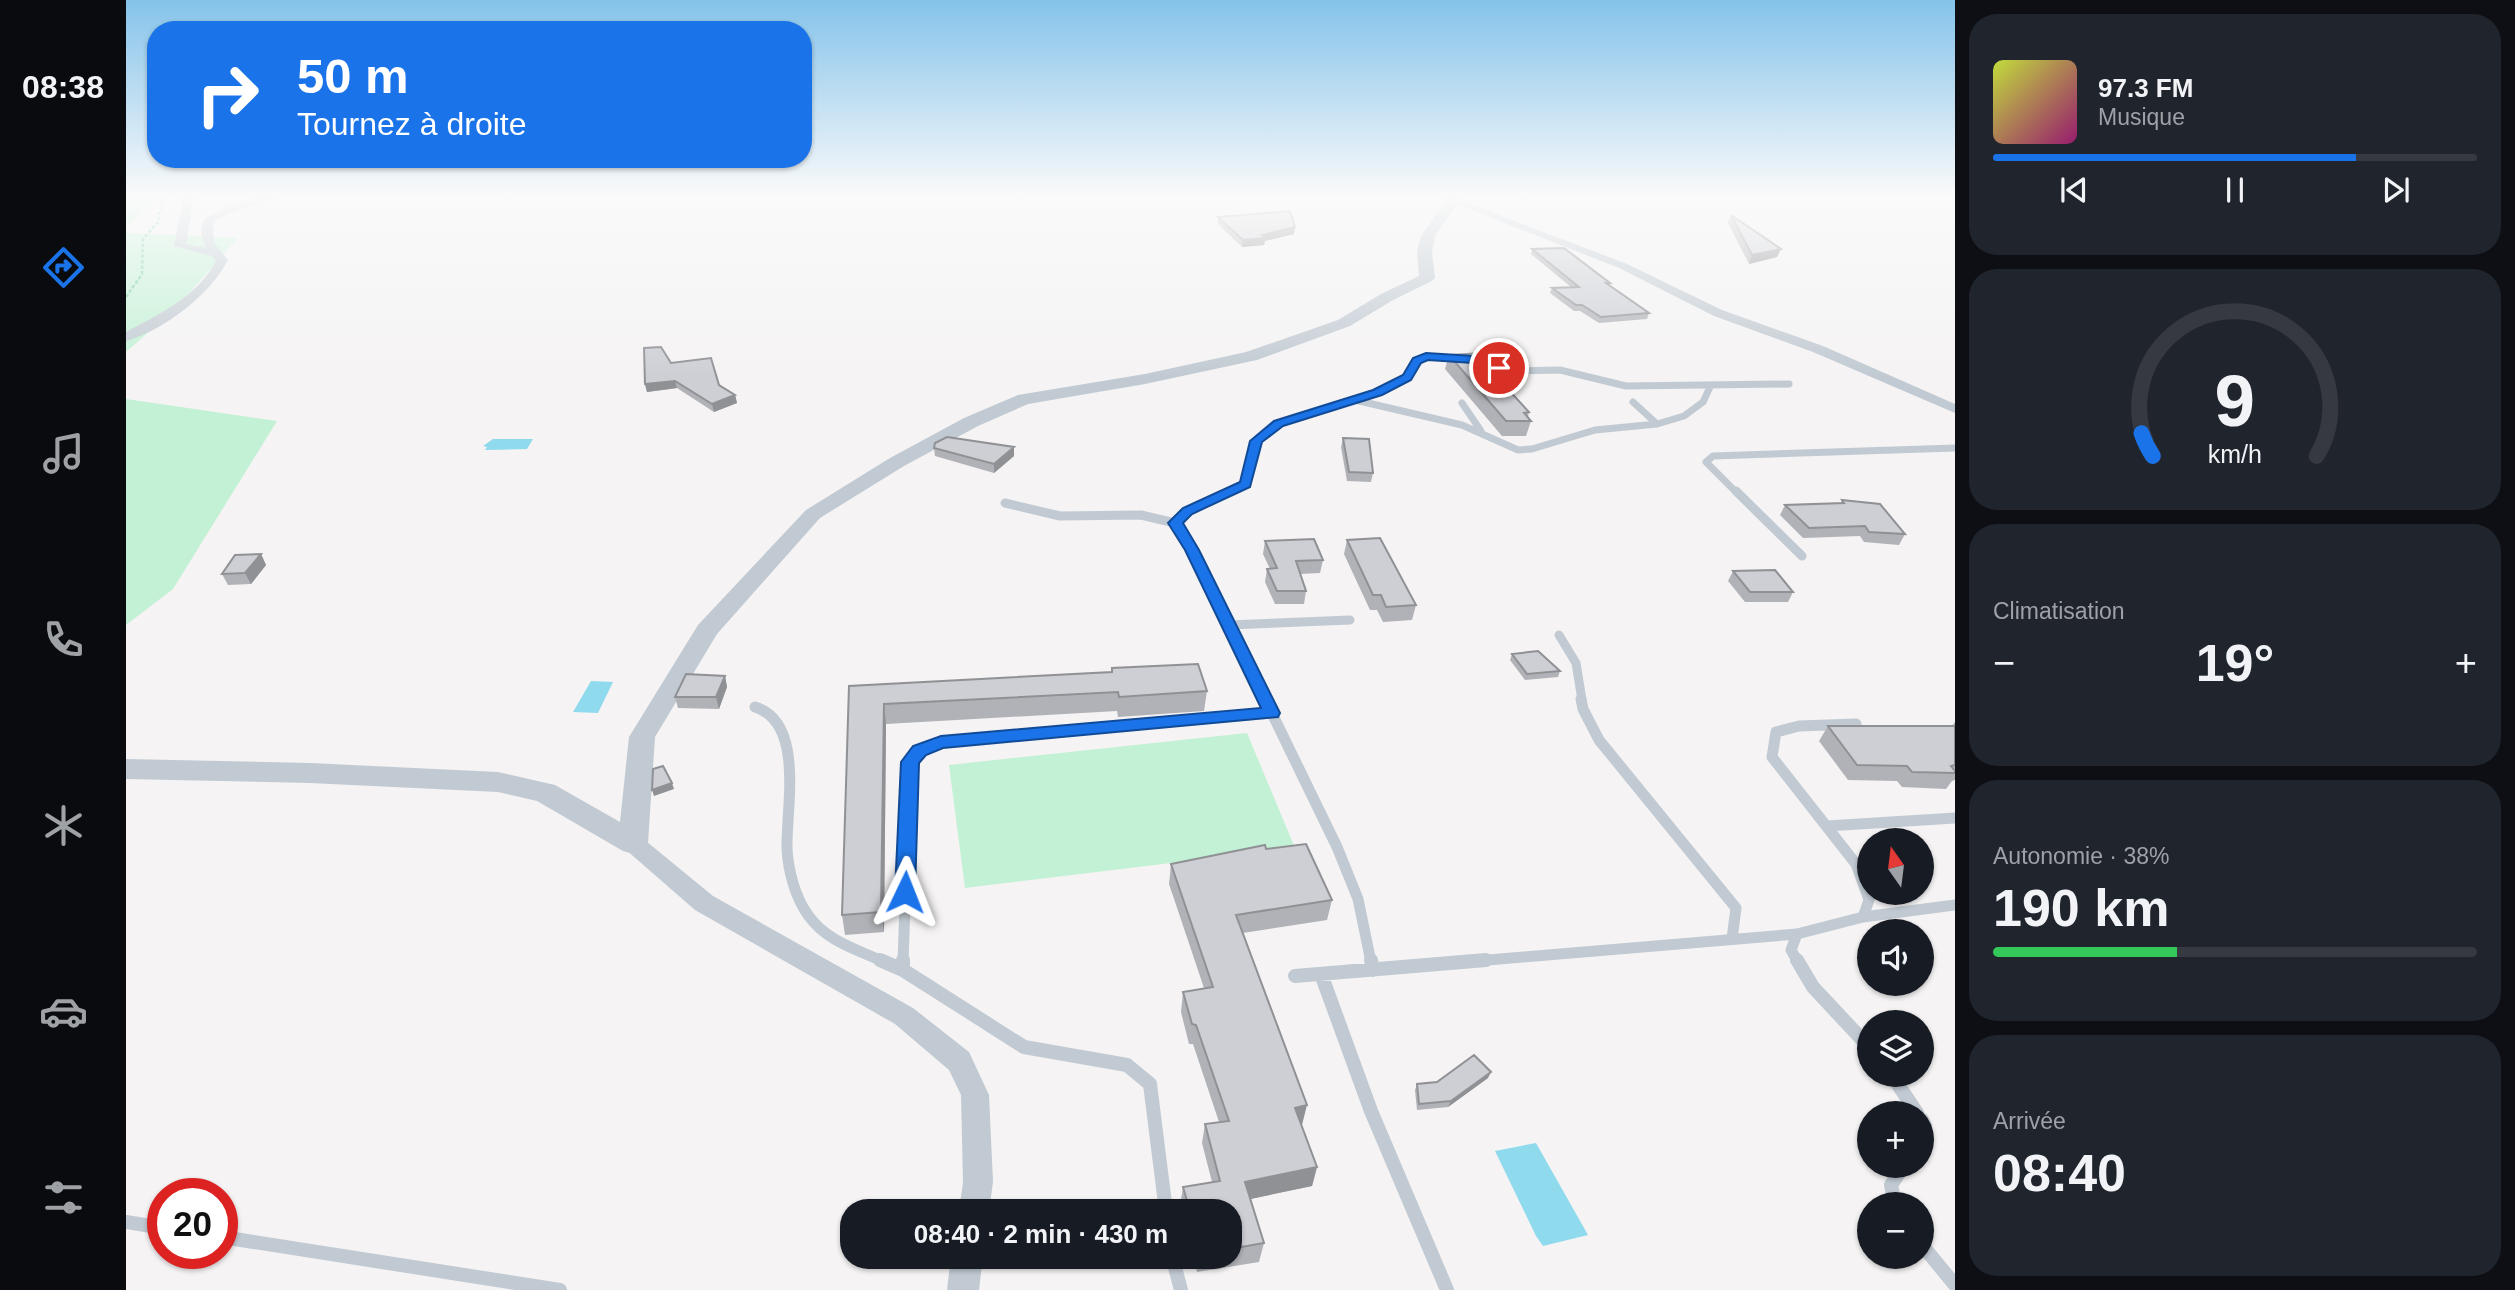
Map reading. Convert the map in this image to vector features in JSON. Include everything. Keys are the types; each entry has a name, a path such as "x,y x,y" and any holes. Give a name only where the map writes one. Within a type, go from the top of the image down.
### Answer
{"street":[{"path":"126,337 201,293 215,278 222,260 218,256"},
{"path":"633,843 642,737 707,630 813,514 897,462 971,422 1024,399 1145,379 1251,356 1344,323 1387,297 1427,278 1422,256"},
{"path":"1598,256 1718,313 1818,349 1955,408"},
{"path":"126,769 310,773 498,782 545,792 633,843 704,903 904,1016 959,1061 975,1095 978,1182 976,1199"},
{"path":"962,1290 965,1269"}],"lane":[{"path":"1175,523 1188,511 1246,484 1259,436 1279,423 1377,393 1407,377 1417,361 1426,357 1474,359 1518,371 1560,370 1626,386 1789,384"},
{"path":"1354,400 1482,431 1503,445 1518,450 1532,449 1595,430 1657,424 1684,416 1703,402 1711,385"},
{"path":"1633,402 1657,424"},
{"path":"1462,403 1482,431"},
{"path":"1802,556 1706,462 1713,456 1955,448"},
{"path":"1004,503 1060,516 1141,515 1175,523 1192,550 1337,847 1358,899 1373,970"},
{"path":"1229,625 1350,620"},
{"path":"1559,635 1576,663 1583,709 1599,740 1735,908 1732,939"},
{"path":"755,707 765,710 782,729 791,776 789,861 792,882 807,914 831,937 902,970 1024,1047 1127,1065 1150,1084 1164,1199"},
{"path":"902,970 910,762 919,750 941,742 1272,713"},
{"path":"1856,724 1799,726 1776,732 1772,757 1856,864 1869,900 1863,917"},
{"path":"1826,826 1955,818"},
{"path":"1294,976 1797,934 1863,917 1955,905"},
{"path":"1797,934 1791,950 1813,987 1857,1034"},
{"path":"1321,974 1371,1111 1447,1290"},
{"path":"126,1222 147,1225"},
{"path":"238,1240 560,1290"},
{"path":"1934,1260 1955,1285"},
{"path":"1175,1269 1181,1290"}],"path":[{"path":"126,297 142,274 143,256"}],"green space":[{"path":"126,256 222,256 176,308 126,352"},
{"path":"126,399 277,421 173,589 126,625"},
{"path":"1247,733 1295,848 965,888 949,765"}],"water":[{"path":"493,439 533,439 527,449 485,450 487,447 483,446"},
{"path":"591,681 613,682 598,713 573,712"},
{"path":"1536,1143 1588,1235 1543,1246 1536,1236 1495,1151"}],"building":[{"path":"1541,256 1575,256 1610,283 1606,283 1649,313 1601,317 1582,305 1576,305 1552,288 1579,287"},
{"path":"661,347 671,363 711,358 719,385 735,395 712,404 675,381 645,384 644,348"},
{"path":"1481,353 1508,385 1504,385 1529,412 1524,413 1531,421 1506,421 1449,355"},
{"path":"947,437 1014,447 994,464 934,448 935,443"},
{"path":"1343,438 1369,439 1373,473 1349,472"},
{"path":"1842,500 1880,504 1905,534 1869,532 1865,526 1809,528 1785,505 1844,503"},
{"path":"1380,538 1416,605 1386,607 1381,595 1373,595 1347,540"},
{"path":"1314,539 1323,560 1296,561 1306,591 1277,591 1267,569 1277,568 1265,541"},
{"path":"261,554 245,573 222,574 235,555"},
{"path":"1775,570 1793,592 1750,592 1733,571"},
{"path":"1538,651 1560,671 1527,674 1512,654"},
{"path":"1198,664 1207,691 1119,697 1118,692 884,704 881,912 842,915 849,686 1112,672 1112,668"},
{"path":"686,674 725,676 716,697 675,697"},
{"path":"1828,726 1955,726 1955,765 1951,766 1955,773 1912,772 1907,766 1857,765"},
{"path":"663,766 672,783 652,790 653,769"},
{"path":"1306,844 1332,900 1236,915 1307,1105 1295,1108 1317,1167 1245,1182 1264,1243 1242,1247 1242,1199 1186,1199 1183,1187 1220,1181 1205,1124 1229,1121 1196,1025 1192,1024 1183,992 1213,987 1171,864 1265,845 1266,849"},
{"path":"1474,1055 1491,1072 1451,1101 1419,1104 1417,1084 1437,1082"}],"route":[{"path":"905,892 910,762 919,750 941,742 1272,713 1192,550 1175,523 1188,511 1246,484 1256,441 1279,423 1377,393 1407,377 1417,361 1426,357 1474,359 1499,368"}]}
